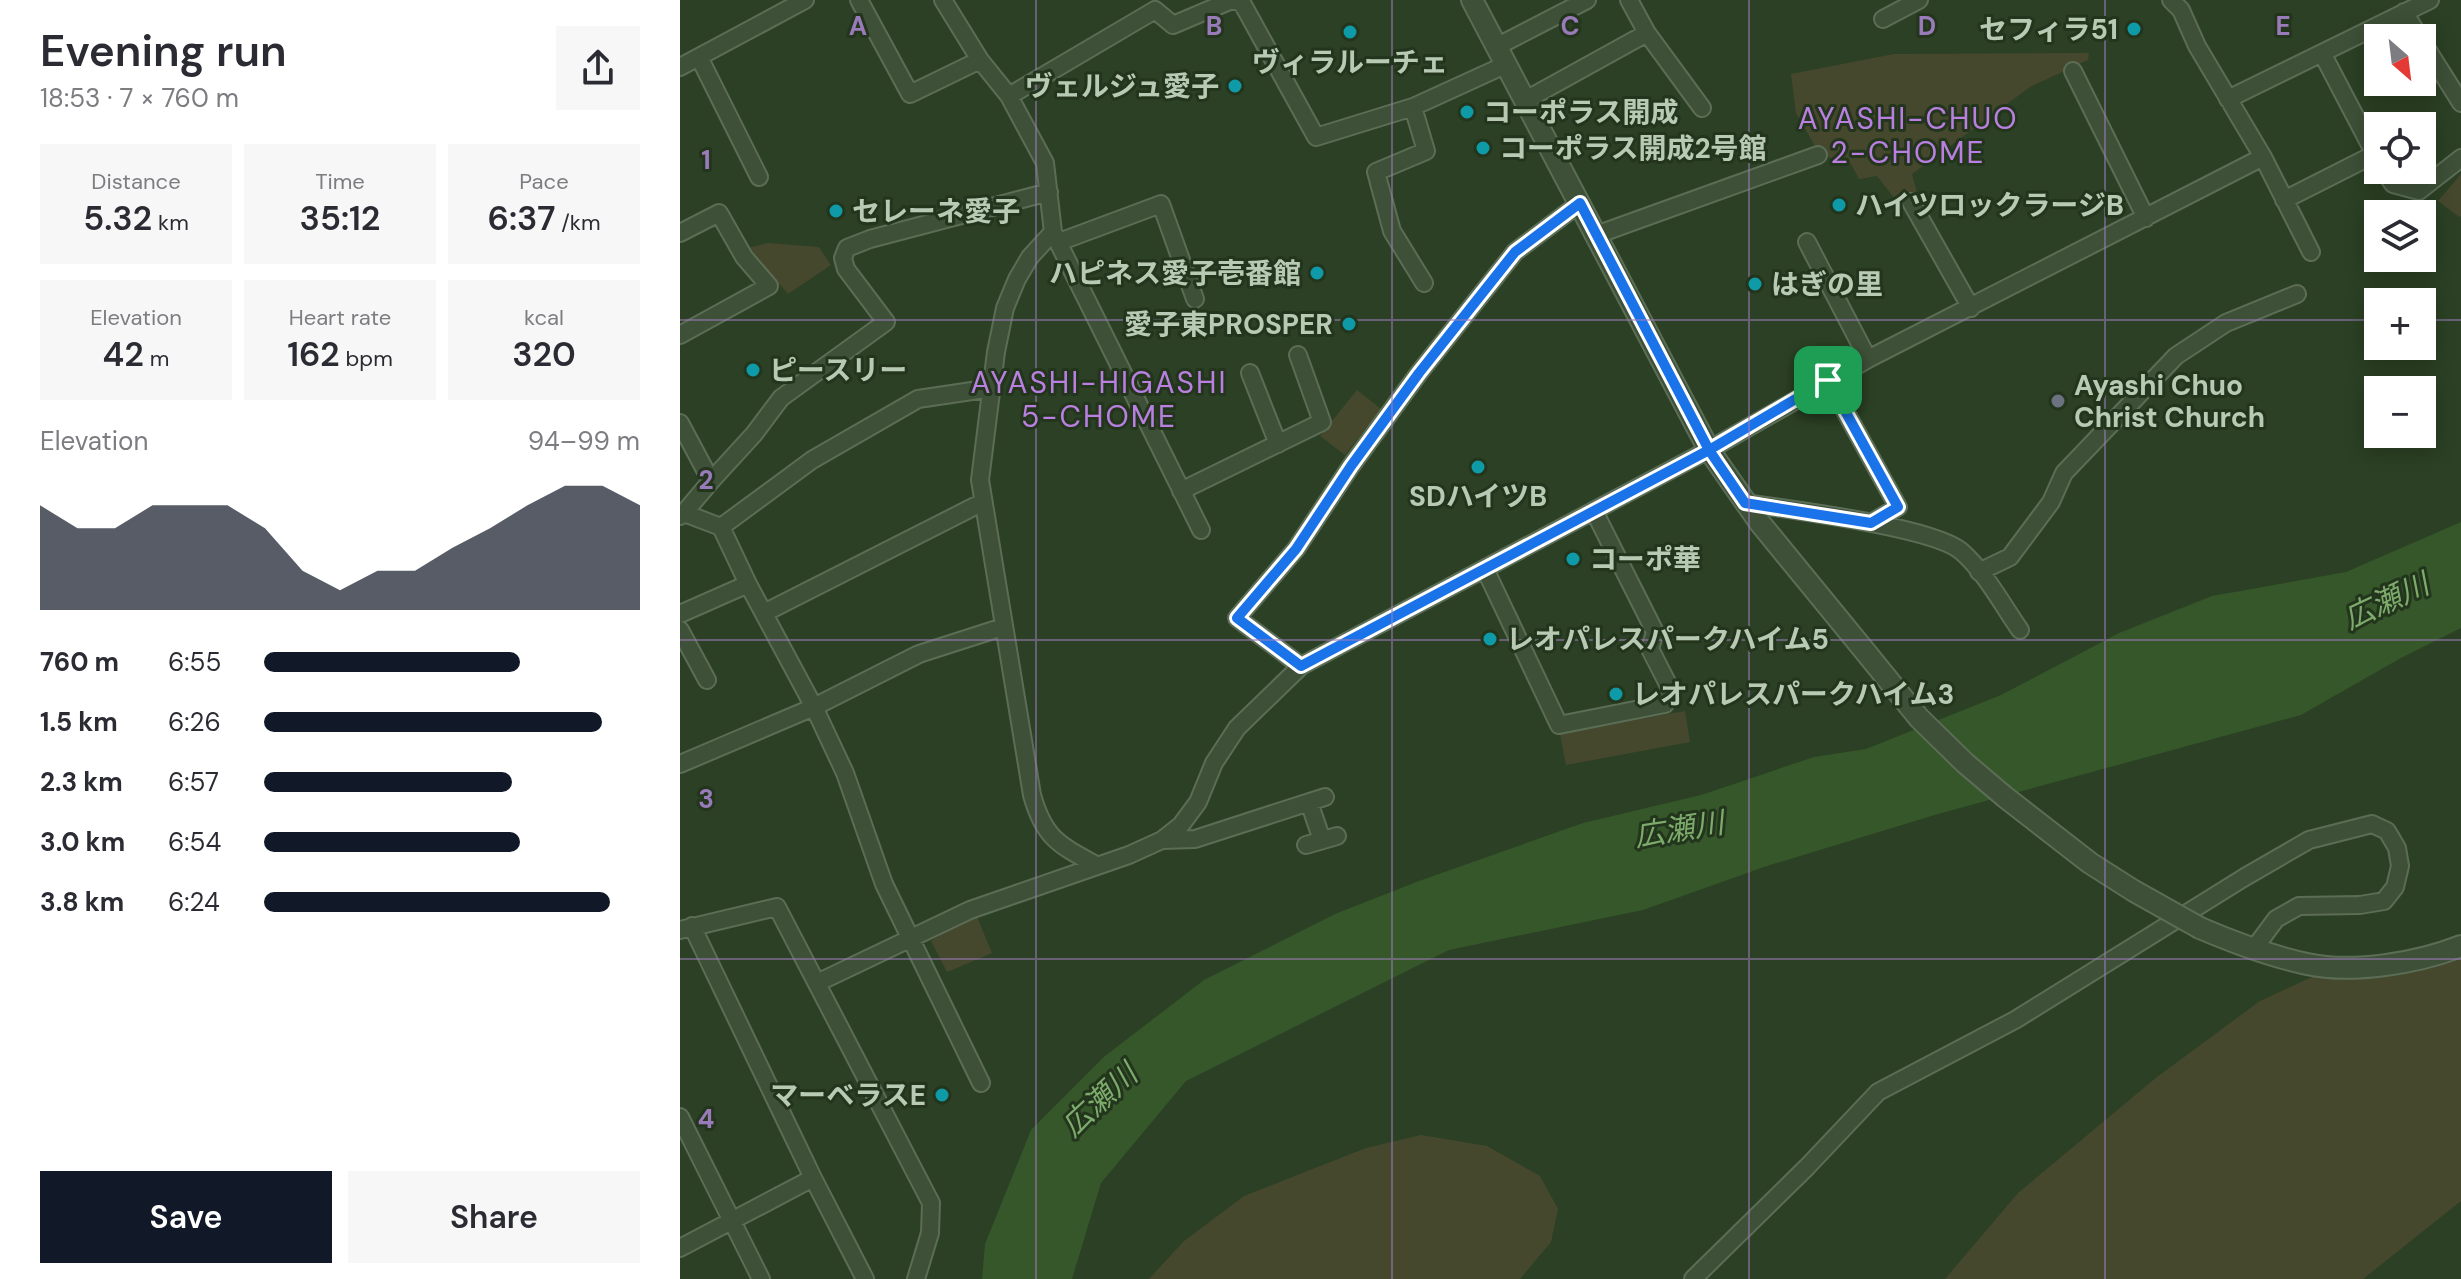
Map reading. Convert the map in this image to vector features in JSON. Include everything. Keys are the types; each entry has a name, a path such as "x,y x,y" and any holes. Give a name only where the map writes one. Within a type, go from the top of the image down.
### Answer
{"street":[{"path":"680,67 805,0"},
{"path":"859,0 910,94 980,60"},
{"path":"943,0 980,60 1009,96 1045,163 1056,237 1201,530"},
{"path":"1009,96 1155,10 1173,25 1232,0 1242,3 1316,137 1413,107 1501,56 1587,0"},
{"path":"1472,0 1709,450 1745,503 1919,718 1965,763 2090,863 2200,928 2253,950 2310,965 2354,967 2440,955 2461,946"},
{"path":"1629,0 1647,33 1702,108"},
{"path":"1883,19 1919,0"},
{"path":"2171,0 2181,10 2197,46 2263,157 2311,252"},
{"path":"2228,99 2430,0"},
{"path":"2404,12 2411,24"},
{"path":"1524,101 1647,33"},
{"path":"2322,53 2364,134"},
{"path":"699,57 759,177"},
{"path":"2436,64 2461,103"},
{"path":"2073,71 2146,218"},
{"path":"1413,107 1426,151 1376,172 1392,231 1424,283"},
{"path":"1596,235 1818,155"},
{"path":"817,983 970,910 1129,855 1162,840 1181,825 1198,802 1214,763 1237,728 1301,666 1709,450 1828,380 2263,157"},
{"path":"2436,178 2461,158"},
{"path":"2284,200 2364,163"},
{"path":"2393,184 2419,191 2428,184"},
{"path":"981,1083 884,884 845,773 721,527 682,515 754,434 781,398 886,322 846,269 843,258 847,248 870,239 1049,192"},
{"path":"1911,202 1971,308"},
{"path":"1301,666 1237,618 1296,549 1351,466 1419,373 1515,252 1580,203"},
{"path":"1096,865 1053,838 1039,820 1032,795 980,480 996,352 1005,308 1030,257 1056,237 1161,204 1195,299"},
{"path":"680,233 719,213 744,257 769,286 680,335"},
{"path":"1807,242 1868,359"},
{"path":"1979,572 2010,557 2051,502 2064,473 2176,356 2226,323 2297,294"},
{"path":"1181,491 1322,422 1298,355"},
{"path":"1250,373 1278,444"},
{"path":"1828,380 1898,507 1871,523"},
{"path":"721,527 812,460 918,399 992,388"},
{"path":"680,423 711,481"},
{"path":"764,613 983,502"},
{"path":"1745,503 1871,523 1934,538 1959,549 2020,630"},
{"path":"1485,569 1559,725 1665,704 1672,692 1650,649 1655,632 1594,511"},
{"path":"680,614 748,584"},
{"path":"680,764 814,707 919,654 1003,627"},
{"path":"680,630 707,680"},
{"path":"1162,840 1195,839 1317,799 1322,840"},
{"path":"1693,1279 1878,1092 2015,1020 2309,840 2372,824 2387,831 2397,848 2400,866 2395,887 2384,901 2360,905 2299,906 2276,919 2253,950"},
{"path":"865,1279 686,928 777,907 931,1203 930,1233 916,1279"},
{"path":"680,1117 686,1144 761,1279"},
{"path":"680,1248 813,1178"}],"shaded area":[{"path":"2089,53 2088,60 2030,87 1912,174 1917,193 1898,203 1877,176 1859,179 1851,164 1834,161 1815,146 1796,113 1791,74 1894,54"},
{"path":"2461,174 2461,216 2459,217 2438,201"},
{"path":"768,243 819,247 831,265 788,294 748,248"},
{"path":"1357,390 1381,409 1345,455 1320,436"},
{"path":"1685,711 1690,742 1566,765 1560,734"},
{"path":"975,912 992,953 947,972 931,941"},
{"path":"2461,941 2461,1201 2363,1279 1945,1279 2018,1193 2157,1077 2260,1001 2327,970 2354,967 2416,947"},
{"path":"1421,1135 1487,1146 1540,1176 1558,1209 1551,1242 1520,1279 1149,1279 1184,1241 1244,1196 1366,1148"}],"water":[{"name":"広瀬川","path":"2461,522 2461,628 2301,715 1938,814 1767,866 1643,910 1449,950 1186,1081 1101,1183 1072,1279 982,1279 985,1244 1031,1130 1105,1056 1204,980 1335,914 1419,881 1583,823 1701,795 1814,757 1866,749 2001,695 2119,633 2212,596 2346,572"}],"place":[{"name":"セフィラ51","path":"2134,29"},
{"name":"ヴィラルーチェ","path":"1350,32"},
{"name":"ヴェルジュ愛子","path":"1235,86"},
{"name":"コーポラス開成","path":"1467,112"},
{"name":"コーポラス開成2号館","path":"1483,148"},
{"name":"ハイツロックラージB","path":"1839,205"},
{"name":"セレーネ愛子","path":"836,211"},
{"name":"ハピネス愛子壱番館","path":"1317,273"},
{"name":"はぎの里","path":"1755,284"},
{"name":"愛子東PROSPER","path":"1349,324"},
{"name":"ピースリー","path":"753,370"},
{"name":"Ayashi Chuo Christ Church","path":"2058,401"},
{"name":"SDハイツB","path":"1478,467"},
{"name":"コーポ華","path":"1573,559"},
{"name":"レオパレスパークハイム5","path":"1490,639"},
{"name":"レオパレスパークハイム3","path":"1616,694"},
{"name":"マーベラスE","path":"942,1095"}],"district":[{"name":"AYASHI-CHUO 2-CHOME","path":"1908,135"},
{"name":"AYASHI-HIGASHI 5-CHOME","path":"1099,399"}],"route":[{"path":"1828,380 1709,450 1580,203 1515,252 1419,373 1351,466 1296,549 1237,618 1301,666 1709,450 1745,503 1871,523 1898,507 1828,380"}]}
